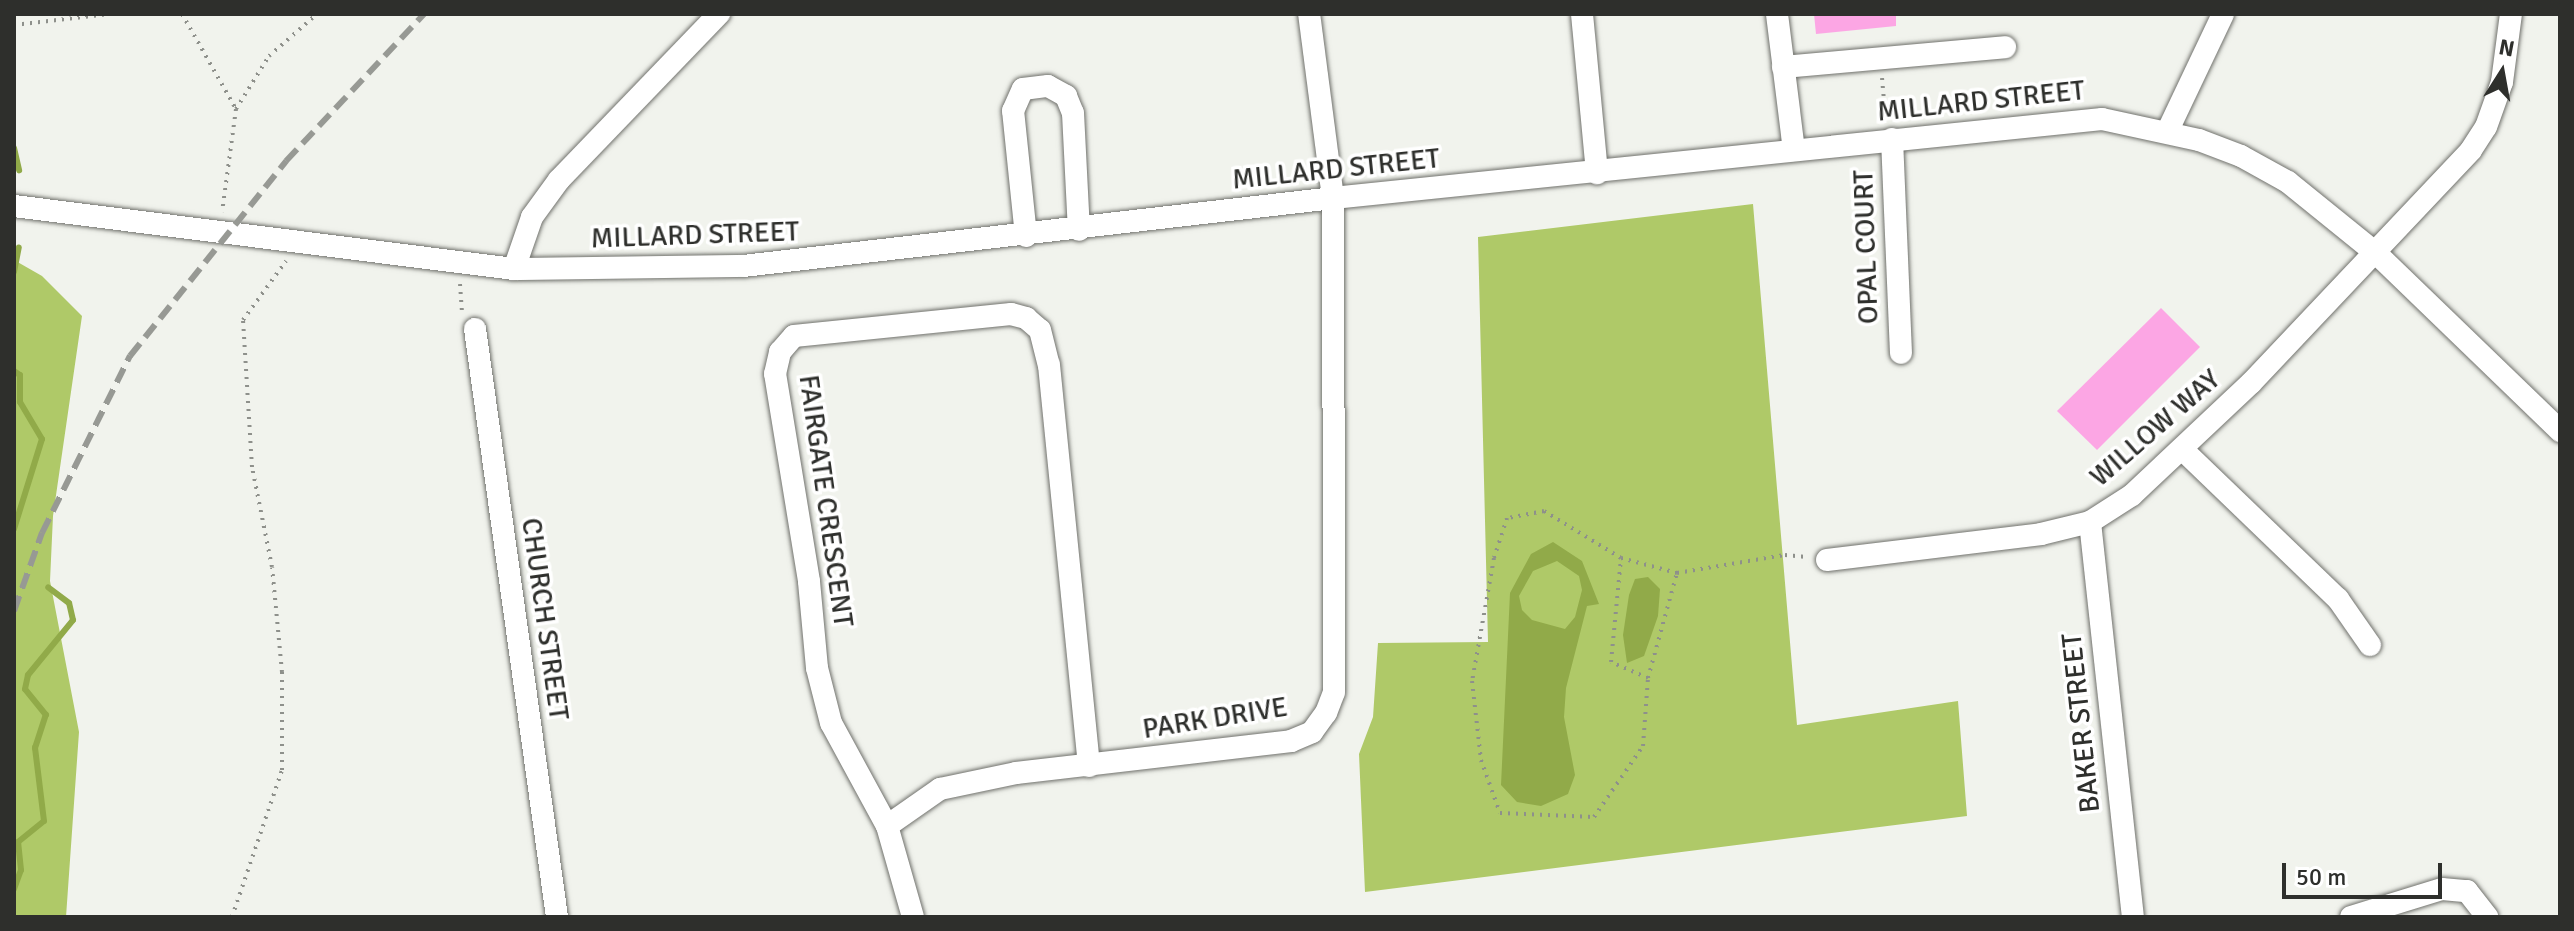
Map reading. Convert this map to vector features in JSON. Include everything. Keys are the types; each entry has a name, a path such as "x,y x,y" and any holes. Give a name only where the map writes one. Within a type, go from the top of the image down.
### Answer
{"street":[{"path":"514,269 532,217 559,180 719,14"},
{"name":"PARK DRIVE","path":"887,826 915,803 951,786 1291,741 1312,732 1326,713 1334,692 1333,198 1309,14"},
{"path":"1582,14 1597,173"},
{"path":"1777,14 1794,150"},
{"path":"2168,130 2223,14"},
{"name":"WILLOW WAY","path":"1827,560 1960,546 2090,522 2184,451 2377,254 2486,127 2502,82 2511,14"},
{"path":"1783,67 2005,47"},
{"path":"1026,236 1013,111 1023,89 1048,86 1066,96 1073,113 1079,230"},
{"name":"MILLARD STREET","path":"14,206 514,269 743,266 1079,230 1333,198 1597,173 2062,120 2102,119 2168,130 2241,156 2288,182 2377,254 2560,431"},
{"name":"OPAL COURT","path":"1892,139 1901,353"},
{"name":"FAIRGATE CRESCENT","path":"887,826 836,736 817,668 809,581 775,374 780,352 794,336 1011,314 1026,318 1040,330 1049,365 1089,766"},
{"name":"CHURCH STREET","path":"475,329 557,917"},
{"path":"2184,451 2338,599 2370,645"},
{"name":"BAKER STREET","path":"2090,522 2133,917"},
{"path":"887,826 913,917"},
{"path":"2351,917 2442,889 2467,891 2487,917"}],"path":[{"path":"14,25 109,14"},
{"path":"182,14 236,109"},
{"path":"220,230 236,109 269,56 317,14"},
{"path":"232,917 282,770 282,672 272,567 252,467 243,320 299,243"},
{"path":"458,262 462,311 475,329"},
{"path":"1677,573 1648,678 1643,746 1594,817 1500,813 1481,760 1472,681 1494,558 1507,518 1544,511 1621,558 1677,573 1785,555 1827,560"},
{"path":"1621,558 1611,662 1648,678"}],"shaded area":[{"path":"1753,204 1797,725 1958,701 1967,816 1365,892 1359,754 1373,717 1378,643 1488,642 1478,237"},
{"path":"14,260 42,276 82,316 53,516 50,581 79,732 66,917 14,917"},
{"path":"1553,542 1582,561 1599,604 1587,606 1566,688 1564,717 1575,775 1568,794 1541,806 1517,802 1501,785 1510,593 1531,554","holes":["1557,561 1579,576 1582,590 1575,617 1565,629 1532,620 1522,610 1519,596 1533,571"]},
{"path":"1648,577 1660,589 1658,616 1644,656 1627,663 1623,635 1629,595 1635,579"}],"building":[{"path":"1814,14 1896,14 1896,26 1816,34"},
{"path":"2161,308 2200,347 2097,450 2057,411"}],"waterway":[{"path":"14,148 19,170"},
{"path":"14,272 19,247"},
{"path":"14,371 20,375 20,402 42,439 14,529"},
{"path":"14,889 21,870 18,842 44,821 35,748 46,715 25,689 28,675 73,620 69,603 48,587"}],"railway":[{"path":"14,611 42,533 130,356 286,161 424,14"}]}
